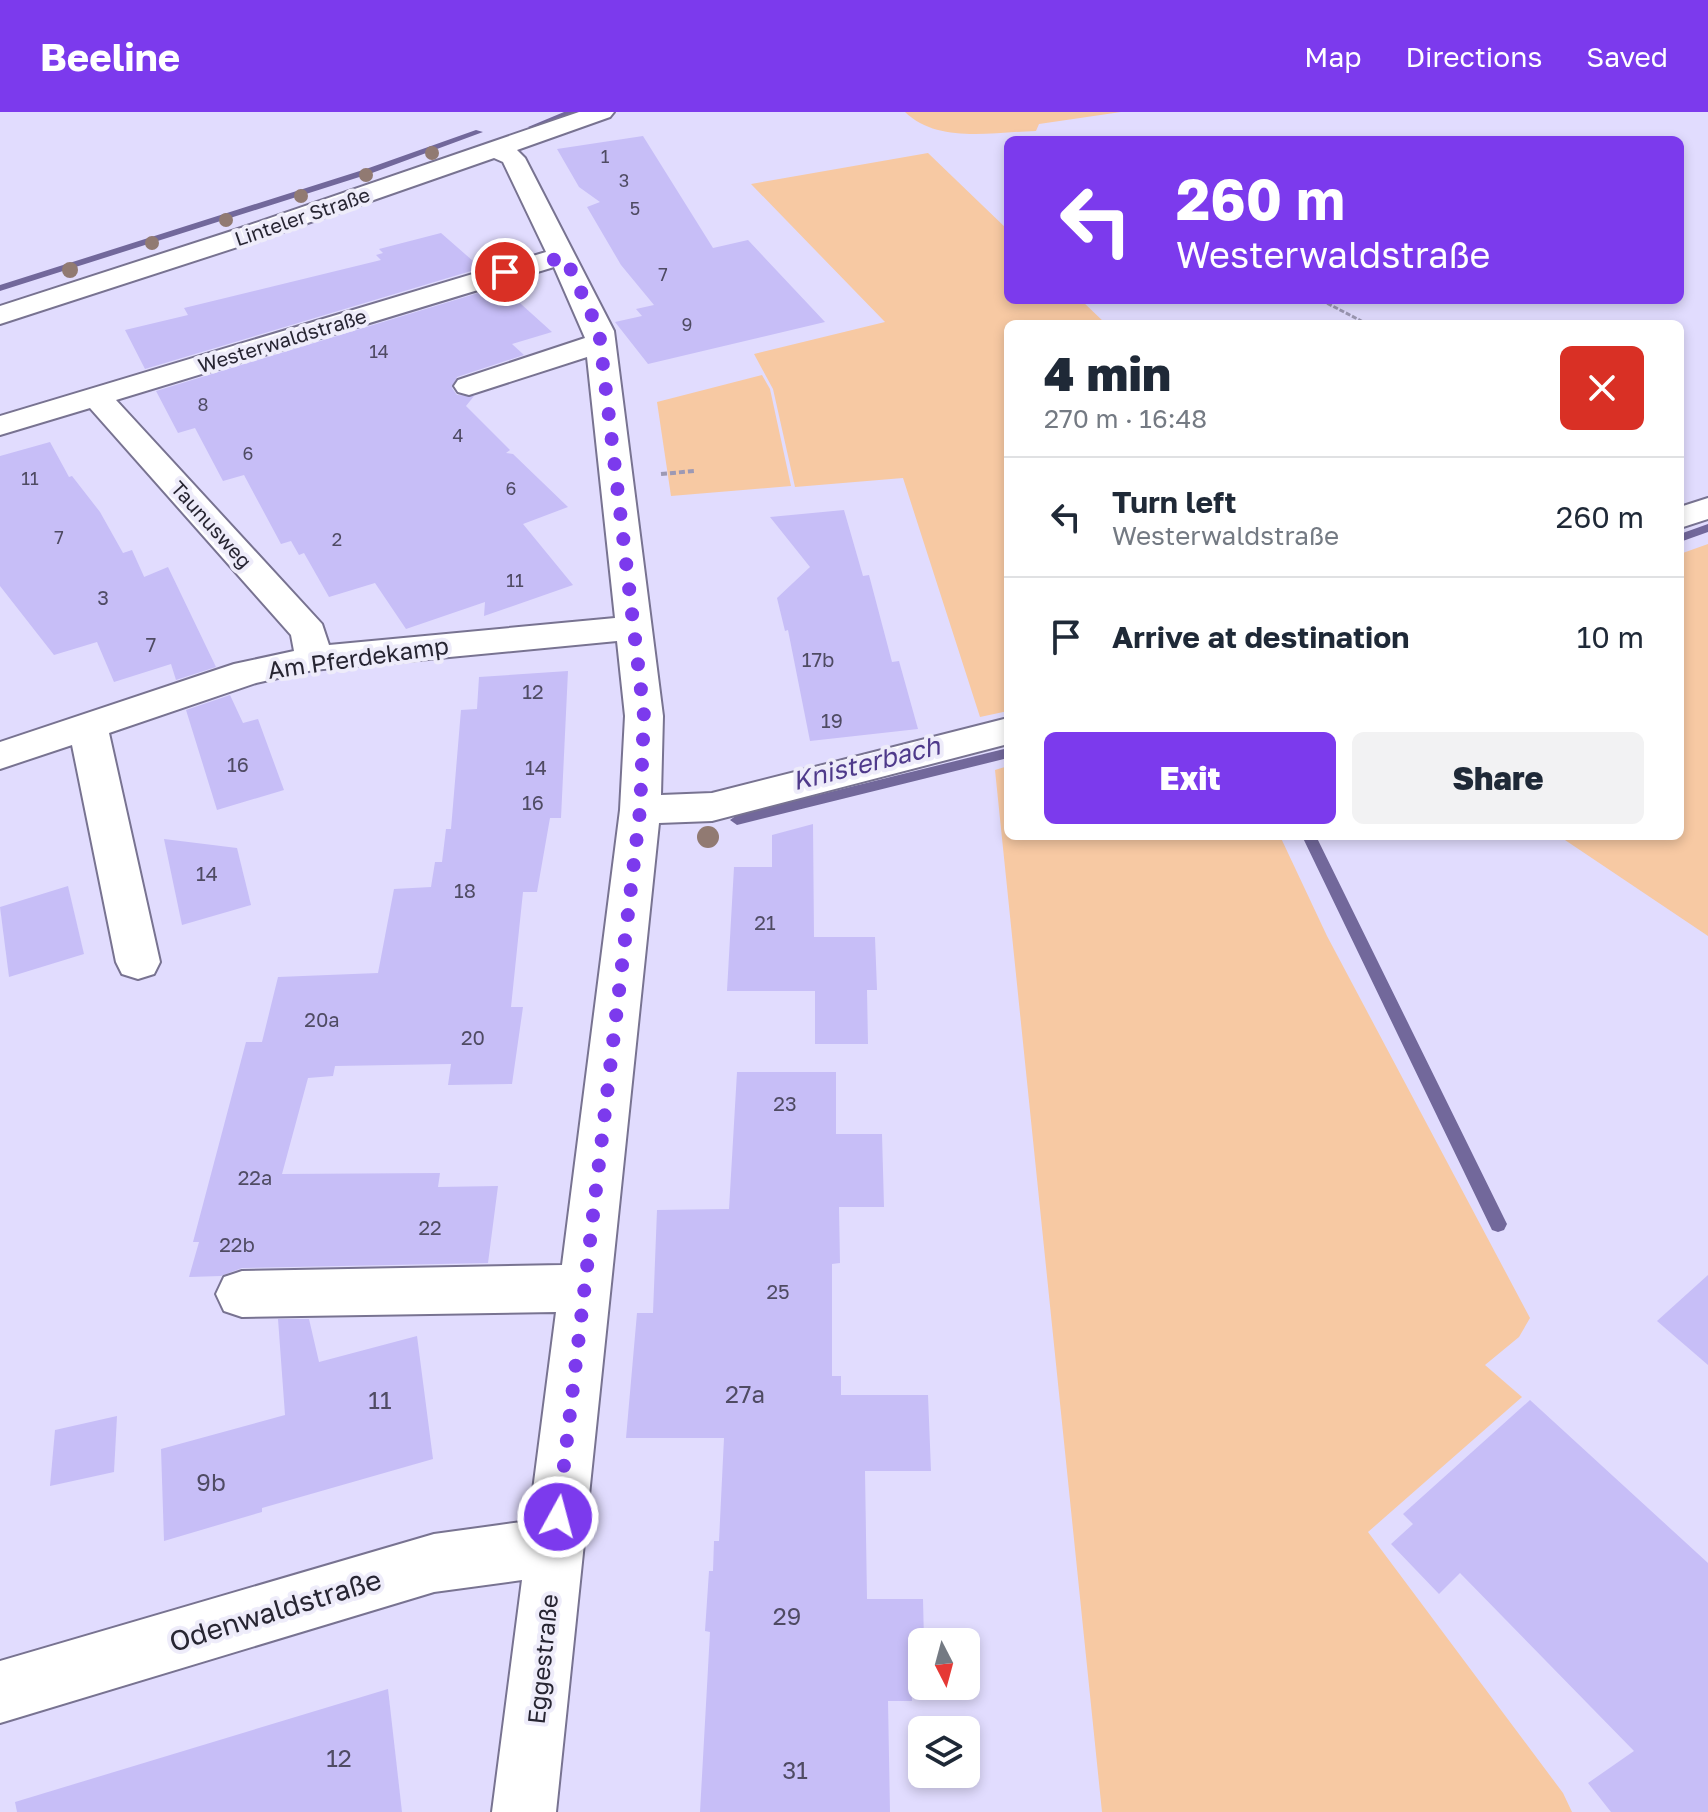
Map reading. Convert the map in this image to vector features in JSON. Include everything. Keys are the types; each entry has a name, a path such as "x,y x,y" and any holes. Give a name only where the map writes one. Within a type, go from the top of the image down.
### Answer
{"street":[{"name":"Linteler Straße","path":"0,315 499,150 602,112"},
{"name":"Eggestraße","path":"499,150 513,158 565,257 599,331 644,716 640,810 524,1812"},
{"name":"Westerwaldstraße","path":"0,426 534,263 565,257"},
{"path":"469,386 600,343"},
{"name":"Taunusweg","path":"96,397 309,632 313,658"},
{"path":"1684,517 1708,508"},
{"name":"Am Pferdekamp","path":"0,756 247,673 313,658 633,628"},
{"path":"88,727 138,962"},
{"path":"640,810 712,807 1004,732"},
{"path":"242,1294 585,1288"},
{"name":"Odenwaldstraße","path":"0,1692 434,1563 554,1546"}],"path":[{"path":"1329,304 1359,320"},
{"path":"670,473 694,471"}],"shaded area":[{"path":"905,112 1121,112 1039,124 1036,131 967,134 933,129"},
{"path":"928,153 1004,226 1004,304 1085,304 1102,320 1004,320 1004,712 980,717 903,478 795,487 773,389 754,354 885,322 751,184"},
{"path":"762,375 770,389 791,486 671,496 657,402"},
{"path":"1708,544 1708,936 1565,840 1684,840 1684,553"},
{"path":"1004,767 1004,840 1282,840 1327,936 1530,1318 1519,1337 1485,1365 1522,1397 1368,1532 1563,1793 1572,1812 1102,1812 995,770"}],"building":[{"path":"643,136 713,248 748,240 825,322 648,364 615,322 642,316 636,309 654,305 621,265 587,207 600,202 579,187 557,149"},
{"path":"441,233 481,268 145,369 125,330 188,315 184,308 381,260 376,255 383,253 379,249"},
{"path":"501,286 552,332 512,344 524,355 457,377 452,388 457,395 474,396 466,406 510,450 506,453 513,454 568,507 523,524 573,585 484,616 485,602 406,629 375,583 329,597 304,553 299,555 291,541 281,544 244,475 223,481 195,428 178,433 156,391"},
{"path":"50,442 69,477 72,476 100,512 123,553 132,550 144,577 168,567 216,667 176,680 171,664 114,682 97,642 54,655 0,586 0,456"},
{"path":"844,510 863,576 869,575 892,662 899,661 918,729 810,741 788,630 785,631 777,598 810,567 770,517"},
{"path":"568,671 561,818 550,818 537,892 523,892 511,1007 523,1007 512,1084 448,1085 451,1064 335,1066 333,1076 308,1078 282,1174 440,1173 438,1187 498,1186 488,1263 242,1268 221,1276 189,1277 199,1242 193,1242 246,1042 262,1042 278,977 378,973 394,889 431,887 435,862 442,862 446,829 451,829 461,710 477,709 479,677"},
{"path":"230,695 243,723 258,719 284,790 217,810 186,710"},
{"path":"813,824 814,937 875,937 877,990 867,990 868,1044 815,1044 815,991 727,991 734,867 772,867 772,835"},
{"path":"164,839 237,848 251,905 182,925"},
{"path":"68,886 84,954 9,977 0,907"},
{"path":"737,1072 836,1072 836,1134 882,1134 884,1207 839,1207 840,1263 832,1264 832,1376 841,1376 841,1395 928,1395 931,1471 865,1471 867,1599 923,1599 924,1628 908,1628 908,1700 912,1701 888,1701 890,1812 700,1812 710,1632 705,1631 709,1571 713,1571 714,1541 719,1541 724,1438 626,1438 637,1313 653,1313 657,1210 729,1209"},
{"path":"1708,1275 1708,1365 1657,1321"},
{"path":"278,1319 309,1319 319,1362 417,1336 433,1459 262,1508 262,1512 164,1541 161,1449 285,1415"},
{"path":"1530,1400 1708,1563 1708,1812 1611,1812 1588,1783 1634,1751 1460,1573 1439,1594 1391,1544 1413,1524 1403,1514"},
{"path":"117,1416 114,1472 50,1486 55,1430"},
{"path":"388,1689 402,1812 17,1812 15,1802"}],"waterway":[{"path":"532,127 572,112"},
{"path":"0,288 369,171 479,132"},
{"name":"Knisterbach","path":"1684,537 1708,528"},
{"name":"Knisterbach","path":"737,820 1004,754"},
{"path":"1311,840 1498,1224"}],"route":[{"path":"505,272 565,257 599,331 644,716 640,810 558,1517"}]}
